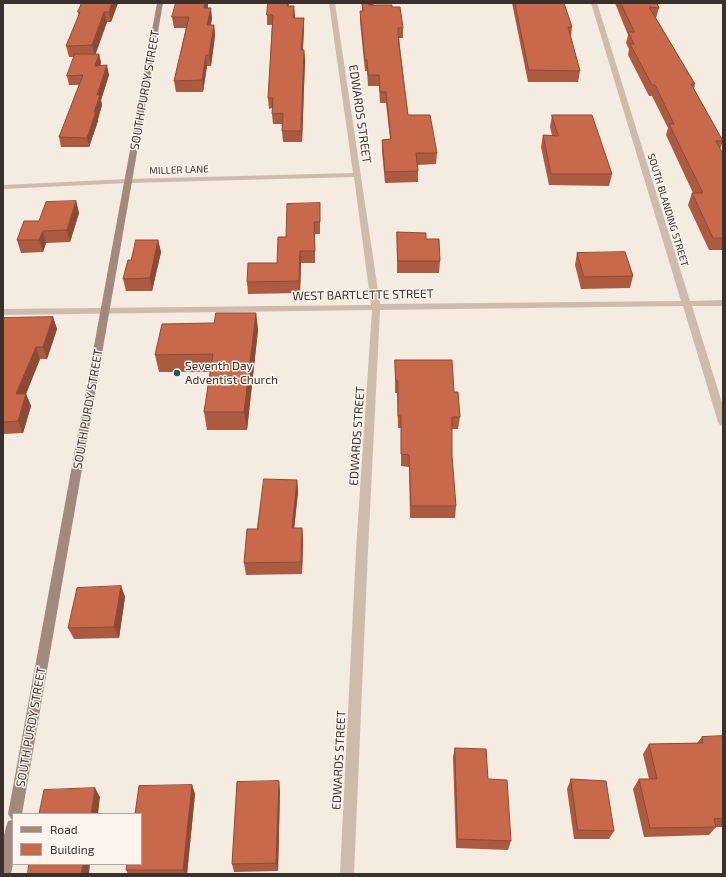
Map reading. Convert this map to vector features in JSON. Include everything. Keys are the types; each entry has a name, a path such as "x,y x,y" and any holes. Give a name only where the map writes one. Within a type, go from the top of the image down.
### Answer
{"street":[{"name":"SOUTH PURDY STREET","path":"15,813 160,3"},
{"name":"EDWARDS STREET","path":"332,3 355,175 376,307 376,330 362,550 347,874"},
{"name":"SOUTH BLANDING STREET","path":"594,3 723,422"},
{"name":"MILLER LANE","path":"3,187 355,175"},
{"name":"WEST BARTLETTE STREET","path":"3,312 723,302"},
{"path":"4,874 12,831"}],"building":[{"path":"82,3 112,3 109,12 104,12 92,45 66,46 80,12 78,12"},
{"path":"176,3 205,3 204,8 211,8 207,25 214,25 209,55 206,55 202,80 174,81 189,17 172,17"},
{"path":"268,3 287,3 287,6 294,6 293,18 304,18 301,50 304,50 301,131 282,131 283,113 272,114 273,98 268,98 273,15 267,15"},
{"path":"362,3 369,3 368,5 392,5 392,7 400,7 403,28 398,28 399,45 408,115 430,115 437,153 416,153 418,171 385,172 382,140 391,139 386,92 380,92 379,75 368,75 360,11 363,11"},
{"path":"515,3 564,3 572,27 568,27 580,71 529,70"},
{"path":"621,3 657,3 659,8 649,7 695,84 691,84 723,141 716,141 723,154 723,238 713,238 692,193 703,193 669,124 674,124 655,85 652,85 630,44 634,44 628,32 634,32"},
{"path":"75,54 99,54 95,66 107,65 97,95 100,95 94,112 96,112 87,138 59,137 83,75 67,76"},
{"path":"552,115 592,115 612,174 551,174 543,135 558,136"},
{"path":"76,201 67,230 43,231 39,240 17,240 24,221 39,221 46,202"},
{"path":"320,203 320,222 314,222 315,251 300,251 299,281 247,282 248,263 277,263 278,237 286,237 287,204"},
{"path":"397,232 426,233 426,239 439,239 440,261 398,261"},
{"path":"136,240 158,240 150,278 123,279 128,260 131,260"},
{"path":"625,252 633,276 584,277 577,253"},
{"path":"216,313 256,313 244,412 204,412 213,354 155,355 162,324 214,323"},
{"path":"53,317 43,347 36,347 16,394 26,394 18,421 3,422 3,318"},
{"path":"395,360 452,360 454,392 458,392 460,417 452,417 452,456 456,506 411,506 409,455 401,454 401,416 398,416 398,381 396,380"},
{"path":"264,479 297,480 292,528 302,528 301,562 244,563 247,529 257,529"},
{"path":"121,586 114,627 68,628 77,588"},
{"path":"723,736 723,818 714,819 716,827 650,828 639,779 657,779 649,744 703,743 702,737"},
{"path":"455,748 486,749 488,779 507,780 511,841 458,839"},
{"path":"571,779 606,781 614,831 578,830"},
{"path":"279,781 276,863 232,864 237,782"},
{"path":"192,785 183,870 126,870 127,865 142,865 142,813 135,813 139,786"},
{"path":"95,788 91,813 39,813 44,790"},
{"path":"29,865 83,865 81,874 28,874"}],"place":[{"name":"Seventh Day Adventist Church","path":"177,373"}]}
